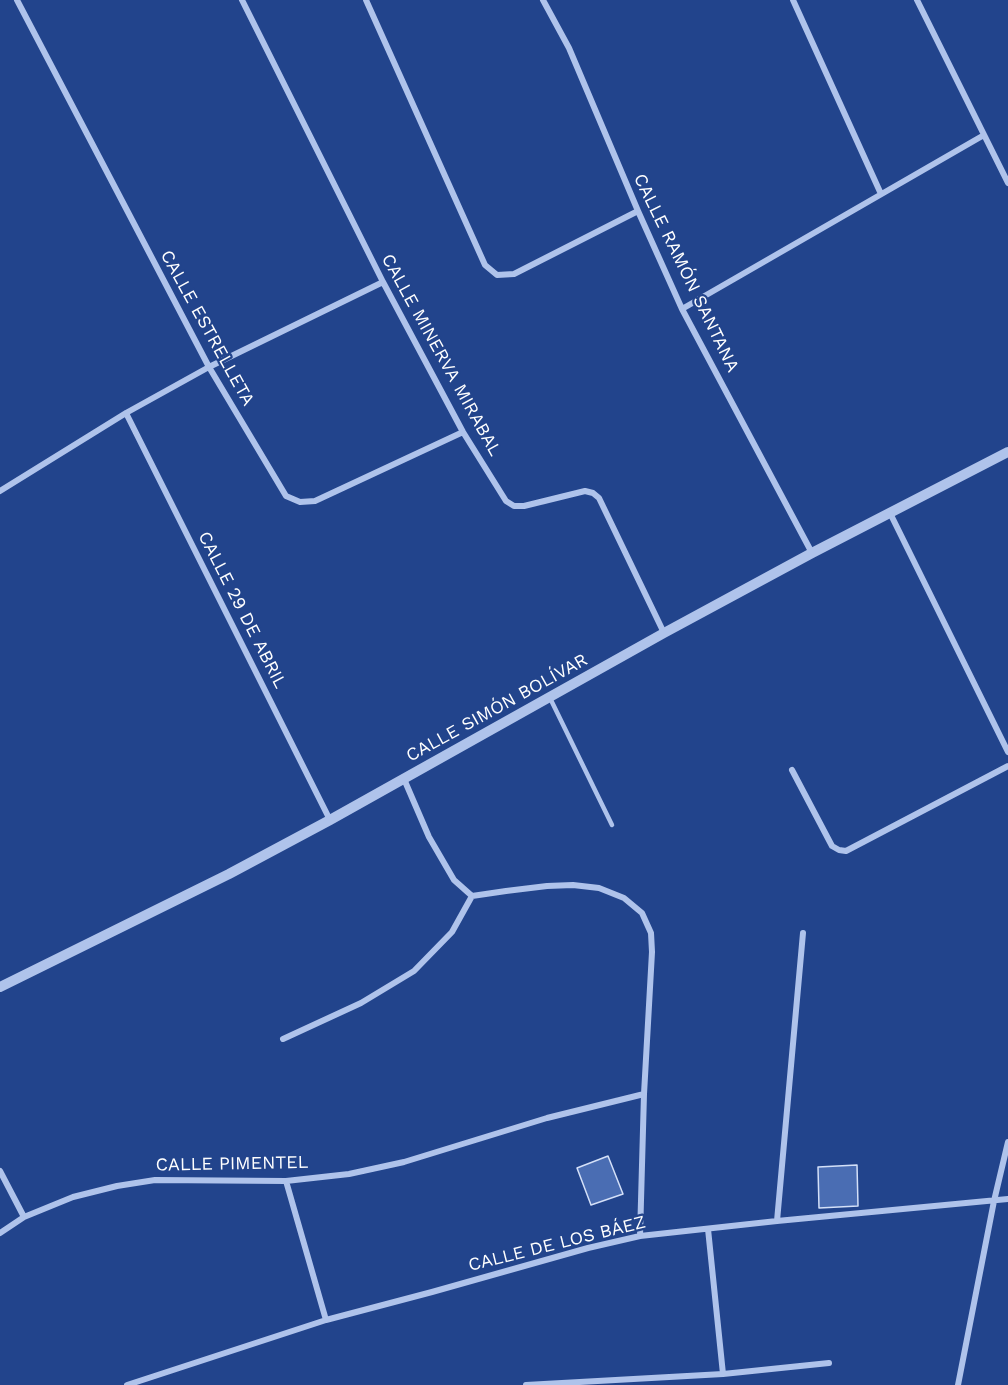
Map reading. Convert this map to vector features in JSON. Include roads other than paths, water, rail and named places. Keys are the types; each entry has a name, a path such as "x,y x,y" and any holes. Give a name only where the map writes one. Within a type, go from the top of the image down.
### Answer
{"street":[{"name":"CALLE ESTRELLETA","path":"17,0 209,367 286,496 300,502 315,501 463,432"},
{"name":"CALLE MINERVA MIRABAL","path":"242,0 382,282 463,432 506,501 514,506 524,506 585,491 599,498 664,633"},
{"path":"366,0 485,265 497,274 514,274 638,211"},
{"name":"CALLE RAMÓN SANTANA","path":"543,0 569,48 682,309 812,553"},
{"path":"793,0 880,194"},
{"path":"917,0 1008,183"},
{"path":"682,309 984,135"},
{"path":"0,491 126,413 209,367 382,282"},
{"name":"CALLE 29 DE ABRIL","path":"126,413 330,820"},
{"name":"CALLE SIMÓN BOLÍVAR","path":"0,987 218,879 330,820 664,633 812,553 1008,452"},
{"path":"890,513 1008,752"},
{"path":"792,770 832,846 846,851 1008,766"},
{"path":"404,779 429,837 454,880 472,896 547,886 573,885 599,888 624,898 642,914 651,933 652,952 644,1094 640,1236"},
{"path":"283,1039 361,1004 414,971 452,932 472,896"},
{"path":"777,1221 803,933"},
{"name":"CALLE PIMENTEL","path":"0,1233 24,1218 73,1197 117,1186 155,1180 286,1181 349,1174 404,1162 547,1118 644,1094"},
{"path":"958,1385 1008,1142"},
{"path":"0,1171 24,1218"},
{"path":"286,1181 326,1320"},
{"name":"CALLE DE LOS BÁEZ","path":"127,1385 326,1320 588,1248 640,1236 1008,1199"},
{"path":"708,1229 723,1374"},
{"path":"526,1385 723,1374 829,1363"},
{"path":"145,1379 152,1385"}],"lane":[{"path":"549,697 612,825"}]}
